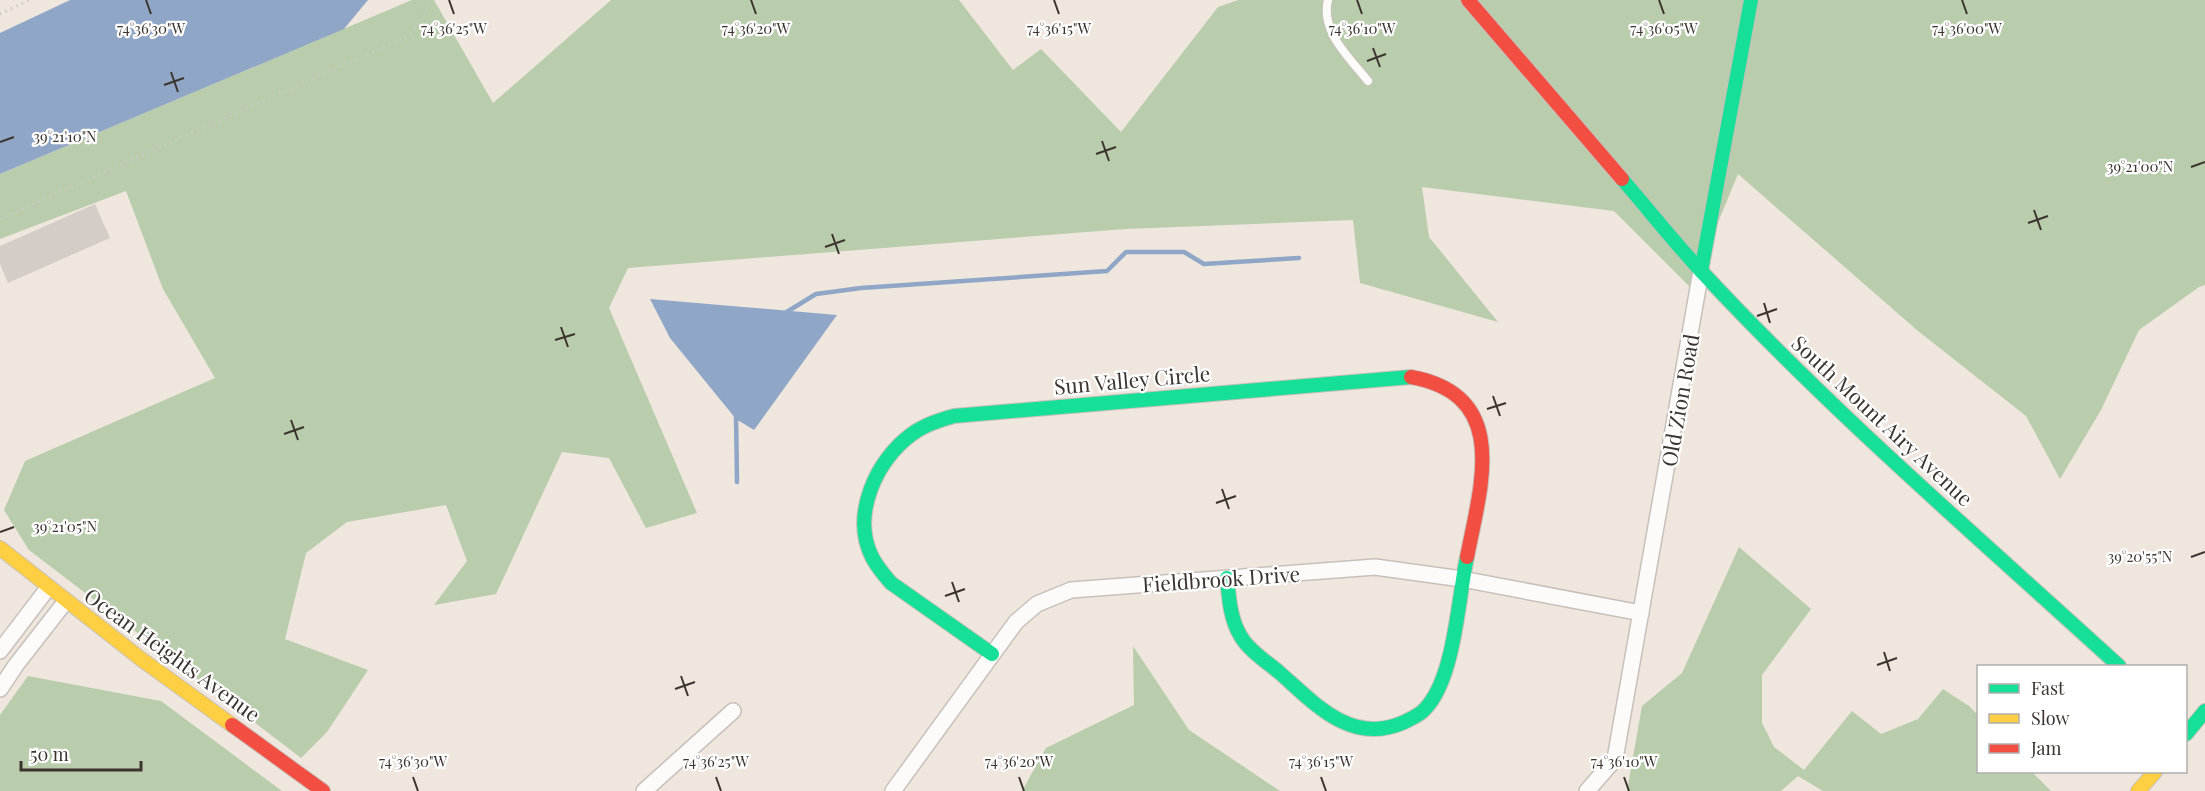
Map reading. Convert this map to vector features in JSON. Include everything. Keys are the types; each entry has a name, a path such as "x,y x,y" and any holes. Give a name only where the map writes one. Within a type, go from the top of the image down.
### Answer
{"street":[{"name":"South Mount Airy Avenue","path":"1468,0 1701,271 1766,338 1887,454 2118,665"},
{"name":"Old Zion Road","path":"1587,791 1615,759 1751,0"},
{"name":"Sun Valley Circle","path":"992,654 892,584 876,565 866,542 863,523 865,503 874,482 891,454 904,439 934,421 954,416 1411,377 1431,379 1460,398 1477,422 1482,438 1481,475 1447,663 1434,699 1422,713 1392,728 1376,729 1353,726 1330,717 1244,642 1235,630 1231,617 1227,578"},
{"name":"Ocean Heights Avenue","path":"0,548 141,659 323,791"},
{"name":"Fieldbrook Drive","path":"893,791 1022,615 1037,604 1062,592 1099,587 1375,567 1462,579 1641,613"},
{"path":"0,651 48,588"},
{"path":"0,689 66,601"},
{"path":"644,791 733,711"},
{"path":"2187,731 2205,711"},
{"path":"2138,791 2152,773"}],"lane":[{"path":"1328,0 1326,9 1328,27 1368,81"}],"path":[{"path":"0,14 29,0"},
{"path":"0,219 408,36 426,13 428,0"}],"green space":[{"path":"412,0 434,0 493,103 611,0 959,0 1013,70 1041,49 1121,132 1218,7 1238,0 2205,0 2205,285 2139,330 2101,410 2060,479 2026,416 1918,331 1738,174 1691,288 1614,211 1422,187 1429,237 1498,322 1360,283 1353,220 1126,229 628,268 609,308 697,513 646,528 609,458 562,452 496,594 434,605 467,561 446,505 347,522 306,553 285,639 368,670 327,732 301,758 29,550 4,510 25,461 215,378 163,289 126,191 0,239 0,174"},
{"path":"1739,547 1811,609 1762,675 1762,723 1774,747 1804,770 1852,711 1881,734 1918,719 1943,689 1977,714 1977,773 2033,773 2051,791 1823,791 1798,776 1781,791 1627,791 1642,706 1682,673"},
{"path":"1133,646 1189,730 1280,791 1022,791 1046,748 1134,705"},
{"path":"28,676 161,701 282,791 0,791 0,715"}],"water":[{"path":"70,0 368,0 344,29 0,174 0,33"},
{"path":"650,299 837,315 754,430 736,419 670,338"}],"building":[{"path":"95,204 110,238 8,283 0,264 0,246"}],"waterway":[{"path":"785,313 816,294 861,288 1107,271 1126,252 1184,252 1204,264 1299,258"},
{"path":"736,413 737,482"}],"traffic: fast":[{"path":"1701,271 1751,0"},
{"path":"1622,179 1702,272 1802,374 1906,473 2118,665"},
{"path":"992,654 891,583 874,561 866,541 864,524 866,506 878,473 899,445 917,431 954,416 1411,377"},
{"path":"1227,578 1234,622 1243,640 1253,651 1306,697 1335,718 1366,729 1384,728 1402,723 1417,715 1425,709 1435,695 1443,678 1454,637 1467,557"},
{"path":"2187,733 2205,711"}],"traffic: slow":[{"path":"0,548 141,659 232,725"},
{"path":"2138,791 2154,773"}],"traffic: jam":[{"path":"1468,0 1622,179"},
{"path":"1411,377 1443,387 1464,403 1476,423 1482,447 1482,473 1467,557"},
{"path":"232,725 323,791"}]}
